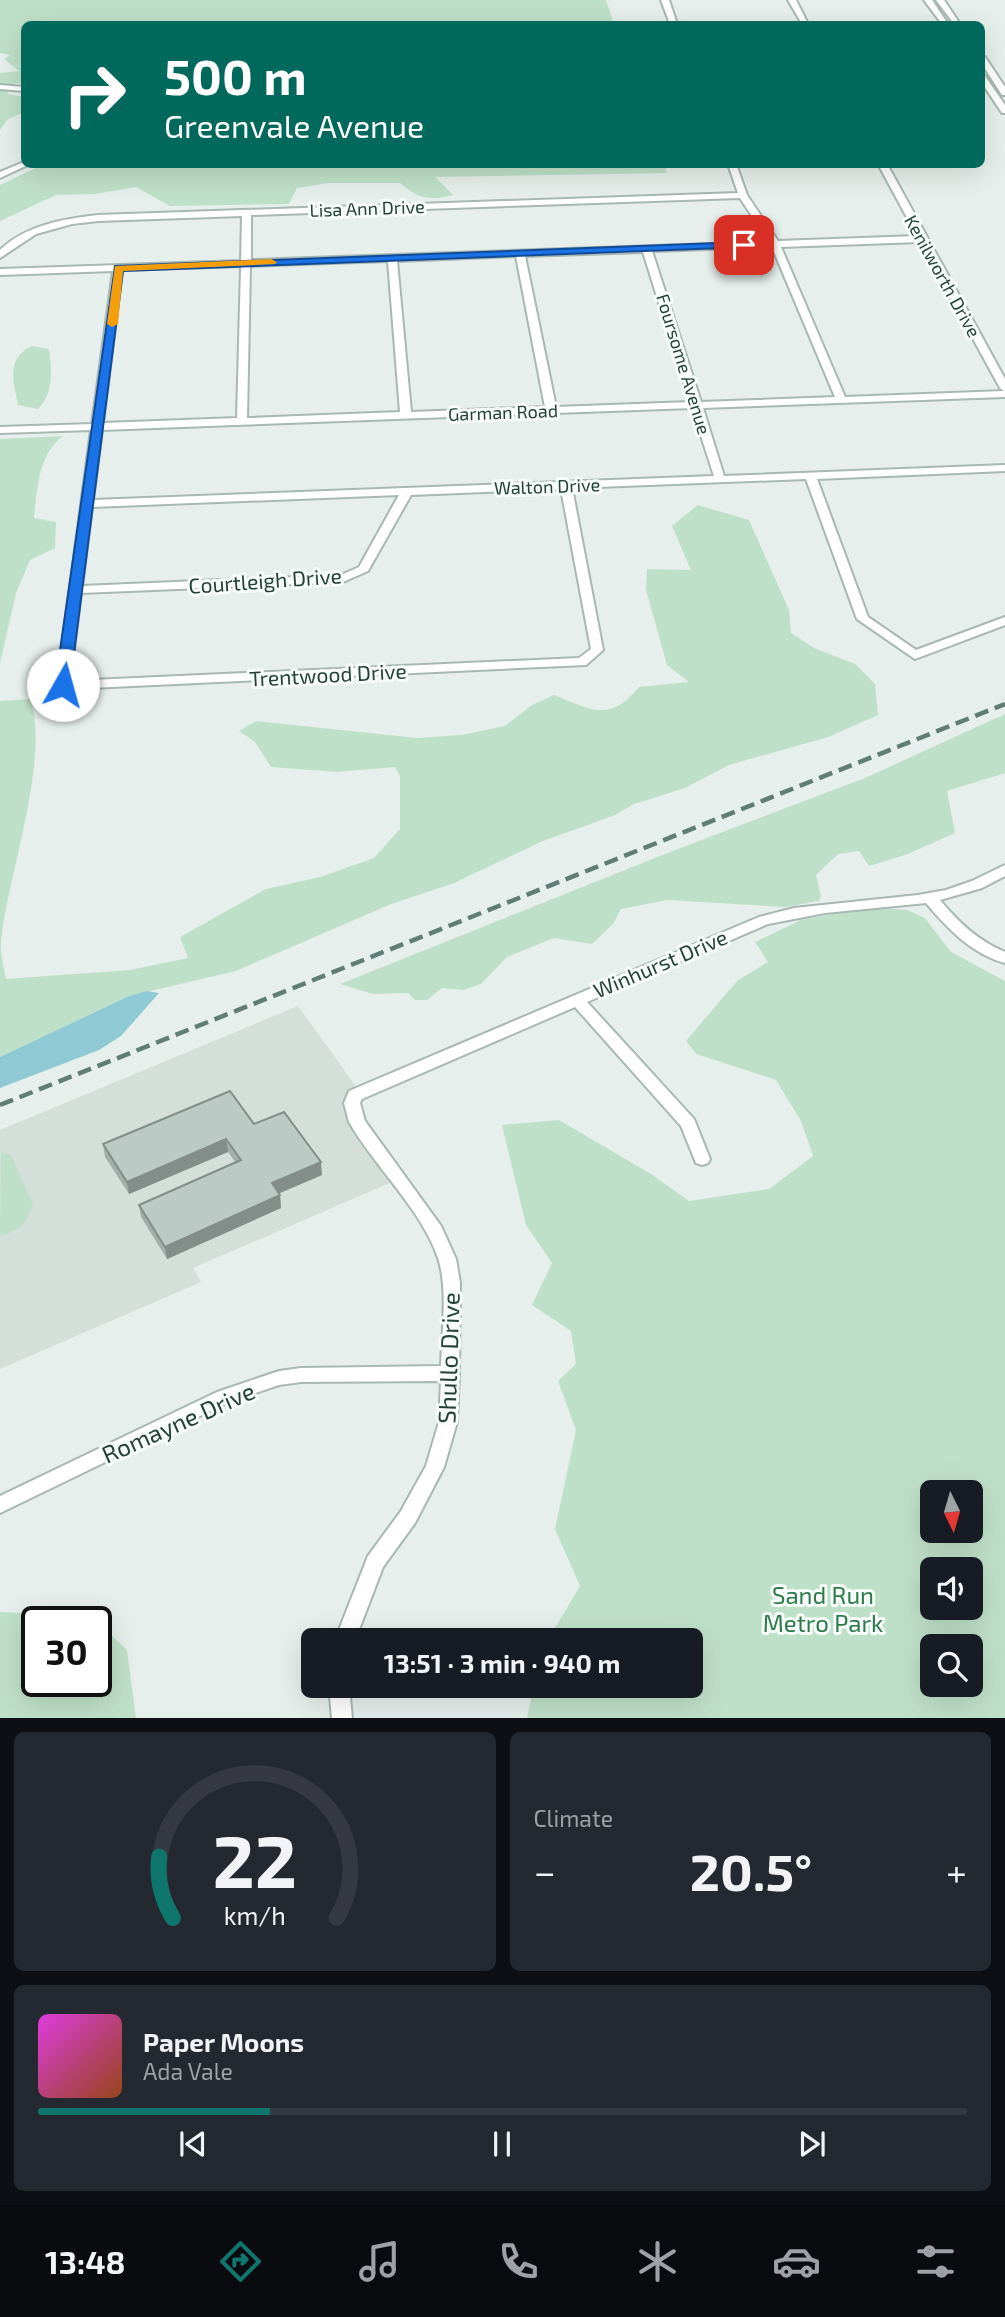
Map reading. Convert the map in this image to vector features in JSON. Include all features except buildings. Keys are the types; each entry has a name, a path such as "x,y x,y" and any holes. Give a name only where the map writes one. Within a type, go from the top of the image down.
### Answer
{"street":[{"path":"664,0 673,21"},
{"path":"792,0 803,21"},
{"path":"930,3 942,3 955,21"},
{"path":"930,3 943,21"},
{"path":"986,70 1001,69"},
{"path":"986,70 1005,93"},
{"path":"985,82 1005,111"},
{"path":"0,87 21,89"},
{"path":"0,175 21,166"},
{"path":"733,168 743,195 775,244 841,400"},
{"name":"Kenilworth Drive","path":"884,168 1005,388"},
{"name":"Lisa Ann Drive","path":"0,255 26,235 76,220 743,195"},
{"path":"242,422 247,212"},
{"path":"0,272 921,239"},
{"name":"Foursome Avenue","path":"647,249 720,479"},
{"path":"520,253 551,410"},
{"path":"392,258 406,415"},
{"path":"61,700 89,504 118,268"},
{"name":"Garman Road","path":"0,430 1005,394"},
{"name":"Walton Drive","path":"89,504 1005,468"},
{"path":"810,476 863,620 915,655 1005,621"},
{"name":"Trentwood Drive","path":"63,685 568,663 592,657 597,650 566,485"},
{"name":"Courtleigh Drive","path":"76,590 343,578 364,569 407,491"},
{"name":"Winhurst Drive","path":"357,1122 352,1103 355,1095 576,999 780,915 825,906 931,899 968,889 1005,870"},
{"path":"931,899 966,937 1005,958"},
{"path":"576,999 688,1123 702,1159"},
{"name":"Shullo Drive","path":"350,1628 375,1562 408,1517 435,1467 448,1422 450,1373 451,1283 447,1259 435,1231 357,1122"},
{"name":"Romayne Drive","path":"0,1505 223,1397 279,1378 301,1374 450,1373"},
{"path":"341,1698 342,1718"}],"shaded area":[{"path":"298,1006 360,1092 352,1103 399,1179 193,1268 201,1282 0,1369 0,1130"}],"green space":[{"path":"0,0 606,0 613,21 21,21 21,83 0,85 0,73 19,71 4,59 10,55 0,53"},
{"path":"7,90 8,94 21,96 21,113 8,119 0,130 0,91"},
{"path":"36,168 665,168 667,173 435,177 453,195 438,198 419,195 400,183 328,183 297,188 289,204 170,206 136,187 95,194 56,195 0,221 0,185"},
{"path":"32,346 49,349 50,357 49,389 38,409 18,405 13,379 18,357"},
{"path":"63,436 48,453 40,474 34,518 56,522 55,548 30,560 16,593 0,663 0,439"},
{"path":"698,505 749,520 789,610 791,633 814,648 855,664 875,684 878,715 828,737 729,765 685,788 634,804 615,815 543,841 454,883 391,904 236,971 129,996 0,1057 0,701 30,699 35,724 32,785 1,942 6,979 130,970 188,958 180,937 266,889 320,877 374,858 400,829 400,776 395,767 337,772 271,767 255,742 239,731 256,721 417,738 462,735 505,726 532,705 554,695 590,709 600,710 619,706 639,687 689,682 667,665 646,590 647,569 691,570 672,526"},
{"path":"1005,714 1005,773 947,791 955,833 908,854 869,866 859,851 838,854 816,875 821,896 819,901 785,907 667,900 621,909 613,924 592,944 554,938 507,957 481,984 464,990 442,988 427,1000 415,1000 408,993 373,994 340,984 670,852 865,778"},
{"name":"Sand Run Metro Park","path":"869,907 907,910 925,918 951,952 1005,981 1005,1718 527,1718 531,1698 703,1698 703,1628 555,1628 580,1586 555,1529 576,1430 558,1381 576,1364 571,1331 532,1305 552,1263 526,1225 502,1125 559,1120 651,1174 689,1201 769,1189 813,1156 801,1121 776,1080 696,1054 686,1041 737,981 768,962 755,942 801,920"},
{"path":"1,1152 11,1155 33,1205 21,1225 0,1236"},
{"path":"0,1612 21,1613 21,1697 112,1697 112,1636 127,1650 136,1718 0,1718"}],"water":[{"path":"147,991 159,993 121,1036 99,1050 0,1088 0,1057 129,996"}],"railway":[{"path":"0,1105 1005,704"}],"slow traffic":[{"path":"112,324 118,268 271,262"}],"route":[{"path":"63,685 89,504 118,268 744,245"}]}
